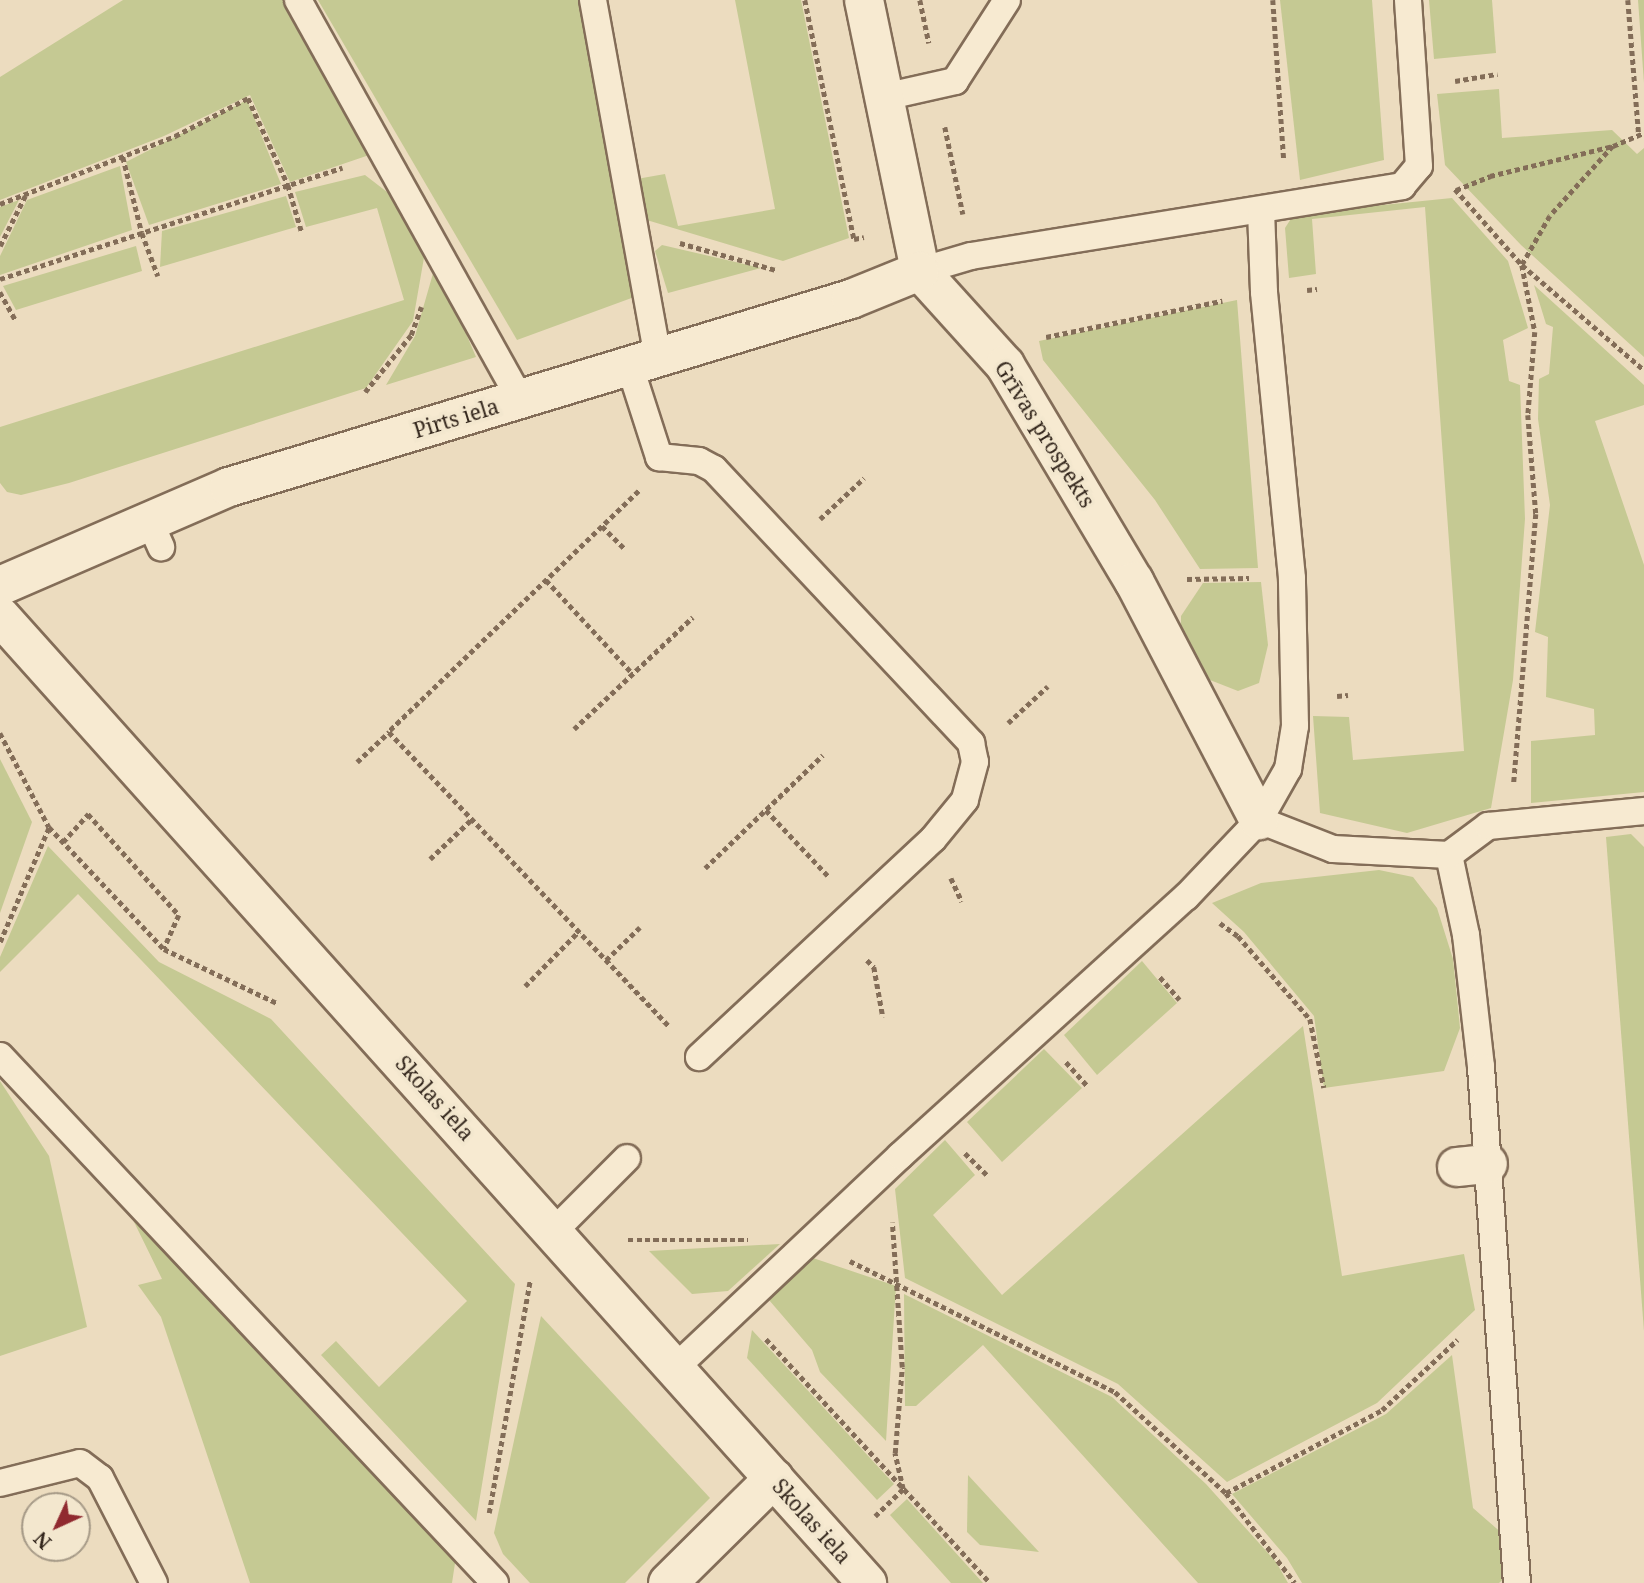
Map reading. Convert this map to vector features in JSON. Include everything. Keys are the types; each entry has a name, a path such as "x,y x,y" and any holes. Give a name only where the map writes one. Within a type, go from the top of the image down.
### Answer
{"street":[{"path":"864,0 920,271"},
{"name":"Pirts iela","path":"0,586 155,533 229,486 851,299 920,271"},
{"name":"Grīvas prospekts","path":"920,271 1005,365 1134,581 1259,820"},
{"name":"Skolas iela","path":"0,616 867,1583"},
{"path":"668,1583 774,1478"}],"lane":[{"path":"298,0 520,399"},
{"path":"593,0 635,230 644,363 659,457 699,461 714,469 971,743 975,762 965,800 933,839 699,1058"},
{"path":"884,97 955,81 1007,0"},
{"path":"920,271 971,256 1402,186 1419,166 1408,0"},
{"path":"676,1367 887,1168 1186,897 1259,820 1288,769 1295,726 1292,578 1264,292 1261,211"},
{"path":"1259,820 1333,849 1449,855 1488,826 1644,811"},
{"path":"1449,855 1466,935 1472,1165 1498,1301 1517,1583"},
{"path":"0,1056 487,1575"},
{"path":"554,1231 627,1158"},
{"path":"0,1483 80,1463 100,1478 154,1583"}],"path":[{"path":"805,0 854,239"},
{"path":"1273,0 1287,204"},
{"path":"1456,190 1490,176 1613,146 1642,134 1628,0"},
{"path":"0,204 123,157 248,98 288,185 302,233"},
{"path":"1514,822 1513,790 1536,514 1528,415 1535,332 1522,265 1550,216 1613,146"},
{"path":"0,279 383,155"},
{"path":"123,157 142,233 159,276"},
{"path":"1419,166 1456,190 1522,265 1644,370"},
{"path":"0,246 25,196"},
{"path":"635,230 780,271"},
{"path":"360,397 411,335 425,295 433,243"},
{"path":"0,292 15,319"},
{"path":"1005,365 1034,339 1264,292"},
{"path":"357,762 659,472 659,457"},
{"path":"789,548 864,478"},
{"path":"602,526 625,548"},
{"path":"1134,581 1292,578"},
{"path":"546,580 632,673"},
{"path":"574,729 693,617"},
{"path":"389,732 699,1058"},
{"path":"0,733 49,827 164,949 286,1007"},
{"path":"705,868 823,755"},
{"path":"766,810 859,907"},
{"path":"63,842 88,814 179,915 164,949"},
{"path":"430,859 472,819"},
{"path":"0,942 49,827"},
{"path":"1186,897 1238,936 1310,1019 1324,1088"},
{"path":"606,960 640,927"},
{"path":"837,928 874,967 883,1017"},
{"path":"525,986 579,931"},
{"path":"887,1168 899,1285 902,1367 895,1453 903,1489"},
{"path":"620,1240 809,1240 1115,1392 1226,1493 1295,1583"},
{"path":"521,1269 539,1290"},
{"path":"487,1575 530,1280"},
{"path":"1226,1493 1382,1410 1498,1301"},
{"path":"737,1307 990,1583"},
{"path":"875,1516 903,1489"}],"green space":[{"path":"123,0 293,0 378,152 290,182 250,95 164,136 0,200 0,77"},
{"path":"318,0 579,0 637,296 517,340"},
{"path":"735,0 801,0 849,238 783,261 640,218 631,180 665,174 678,226 775,209"},
{"path":"1280,0 1372,0 1384,160 1300,180"},
{"path":"1429,0 1492,0 1496,53 1434,59"},
{"path":"1638,0 1644,0 1644,83"},
{"path":"1499,89 1502,138 1612,130 1637,154 1644,148 1644,357 1521,245 1445,165 1437,94"},
{"path":"247,100 281,184 149,225 126,162"},
{"path":"120,166 132,230 0,275 0,256 27,200"},
{"path":"365,175 400,202 426,246 413,321 366,388 69,483 21,495 7,492 0,483 0,427 404,300 377,208 306,227 295,192"},
{"path":"286,196 296,227 160,267 162,231"},
{"path":"1452,198 1508,261 1528,328 1503,340 1509,381 1520,385 1525,519 1513,680 1491,808 1407,833 1320,813 1313,716 1349,717 1353,760 1464,751 1425,207 1312,219 1316,274 1289,278 1285,228 1294,214"},
{"path":"19,200 0,237 0,207"},
{"path":"662,245 761,268 668,293 655,251"},
{"path":"136,246 142,271 16,310 3,286"},
{"path":"436,263 476,357 386,385 415,336"},
{"path":"1534,285 1644,385 1644,405 1595,421 1644,565 1644,792 1531,803 1531,741 1595,735 1594,709 1546,697 1548,637 1535,632 1550,505 1538,419 1539,379 1549,374 1553,327 1546,324"},
{"path":"1237,300 1258,568 1200,569 1155,500 1043,360 1039,341"},
{"path":"1261,582 1268,645 1259,683 1238,691 1210,680 1181,632 1181,616 1203,583"},
{"path":"0,759 32,822 0,913"},
{"path":"1631,834 1644,847 1644,1331 1606,837"},
{"path":"48,846 159,962 271,1019 515,1284 476,1521 321,1355 336,1341 379,1387 467,1301 78,894 0,972 0,957"},
{"path":"1379,870 1413,877 1437,908 1453,959 1460,1028 1444,1071 1324,1088 1314,1016 1244,932 1212,903 1261,883"},
{"path":"1142,961 1177,1003 1097,1075 1064,1035"},
{"path":"1303,1026 1342,1276 1464,1254 1475,1310 1377,1403 1227,1482 1118,1384 905,1278 895,1189 945,1140 975,1175 933,1215 1002,1295"},
{"path":"1044,1049 1082,1088 1002,1162 967,1122"},
{"path":"0,1081 49,1156 87,1327 0,1356"},
{"path":"111,1175 457,1550 452,1583 250,1583 161,1317 138,1285 162,1279"},
{"path":"780,1244 728,1291 692,1294 649,1251"},
{"path":"813,1258 896,1286 886,1441 820,1372 812,1350 769,1300"},
{"path":"904,1294 1112,1397 1206,1484 1276,1562 1288,1583 1198,1583 983,1345 916,1406 905,1406"},
{"path":"541,1316 710,1498 625,1583 530,1583 503,1554 494,1533"},
{"path":"752,1330 894,1484 877,1500 747,1358"},
{"path":"1452,1355 1473,1508 1504,1535 1508,1575 1499,1583 1302,1583 1287,1558 1232,1494 1386,1414"},
{"path":"968,1475 1039,1552 980,1545 967,1532"},
{"path":"907,1499 983,1583 951,1583 890,1515"}]}
